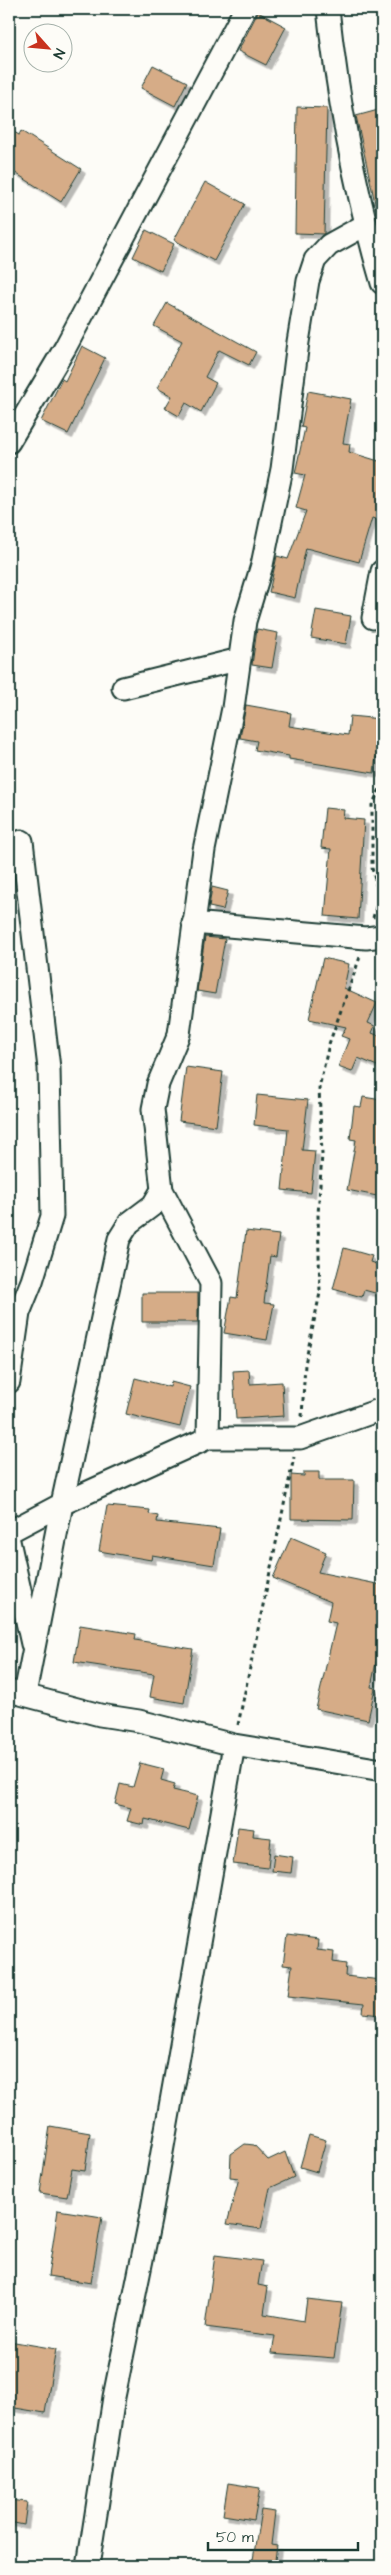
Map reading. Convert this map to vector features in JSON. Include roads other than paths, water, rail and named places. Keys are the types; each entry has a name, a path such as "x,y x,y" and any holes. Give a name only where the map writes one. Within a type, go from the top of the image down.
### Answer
{"street":[{"path":"9,442 65,348 245,9"},
{"path":"328,9 335,76 382,283"},
{"path":"208,1438 211,1283 162,1190 153,1109 158,1084 179,1034 193,923 240,659 245,621 262,565 282,469 298,342 308,281 315,260 329,245 372,234"},
{"path":"373,618 382,571"},
{"path":"123,688 240,659"},
{"path":"9,1382 19,1313 32,1281 52,1216 49,1068 22,842"},
{"path":"193,923 374,937"},
{"path":"162,1190 153,1205 129,1223 119,1239 62,1504 33,1652 17,1693 100,1715 139,1721 234,1745 382,1770"},
{"path":"9,1532 62,1504 208,1438 300,1438 382,1409"},
{"path":"9,1542 33,1652"},
{"path":"88,2566 114,2397 150,2220 234,1745"}]}
